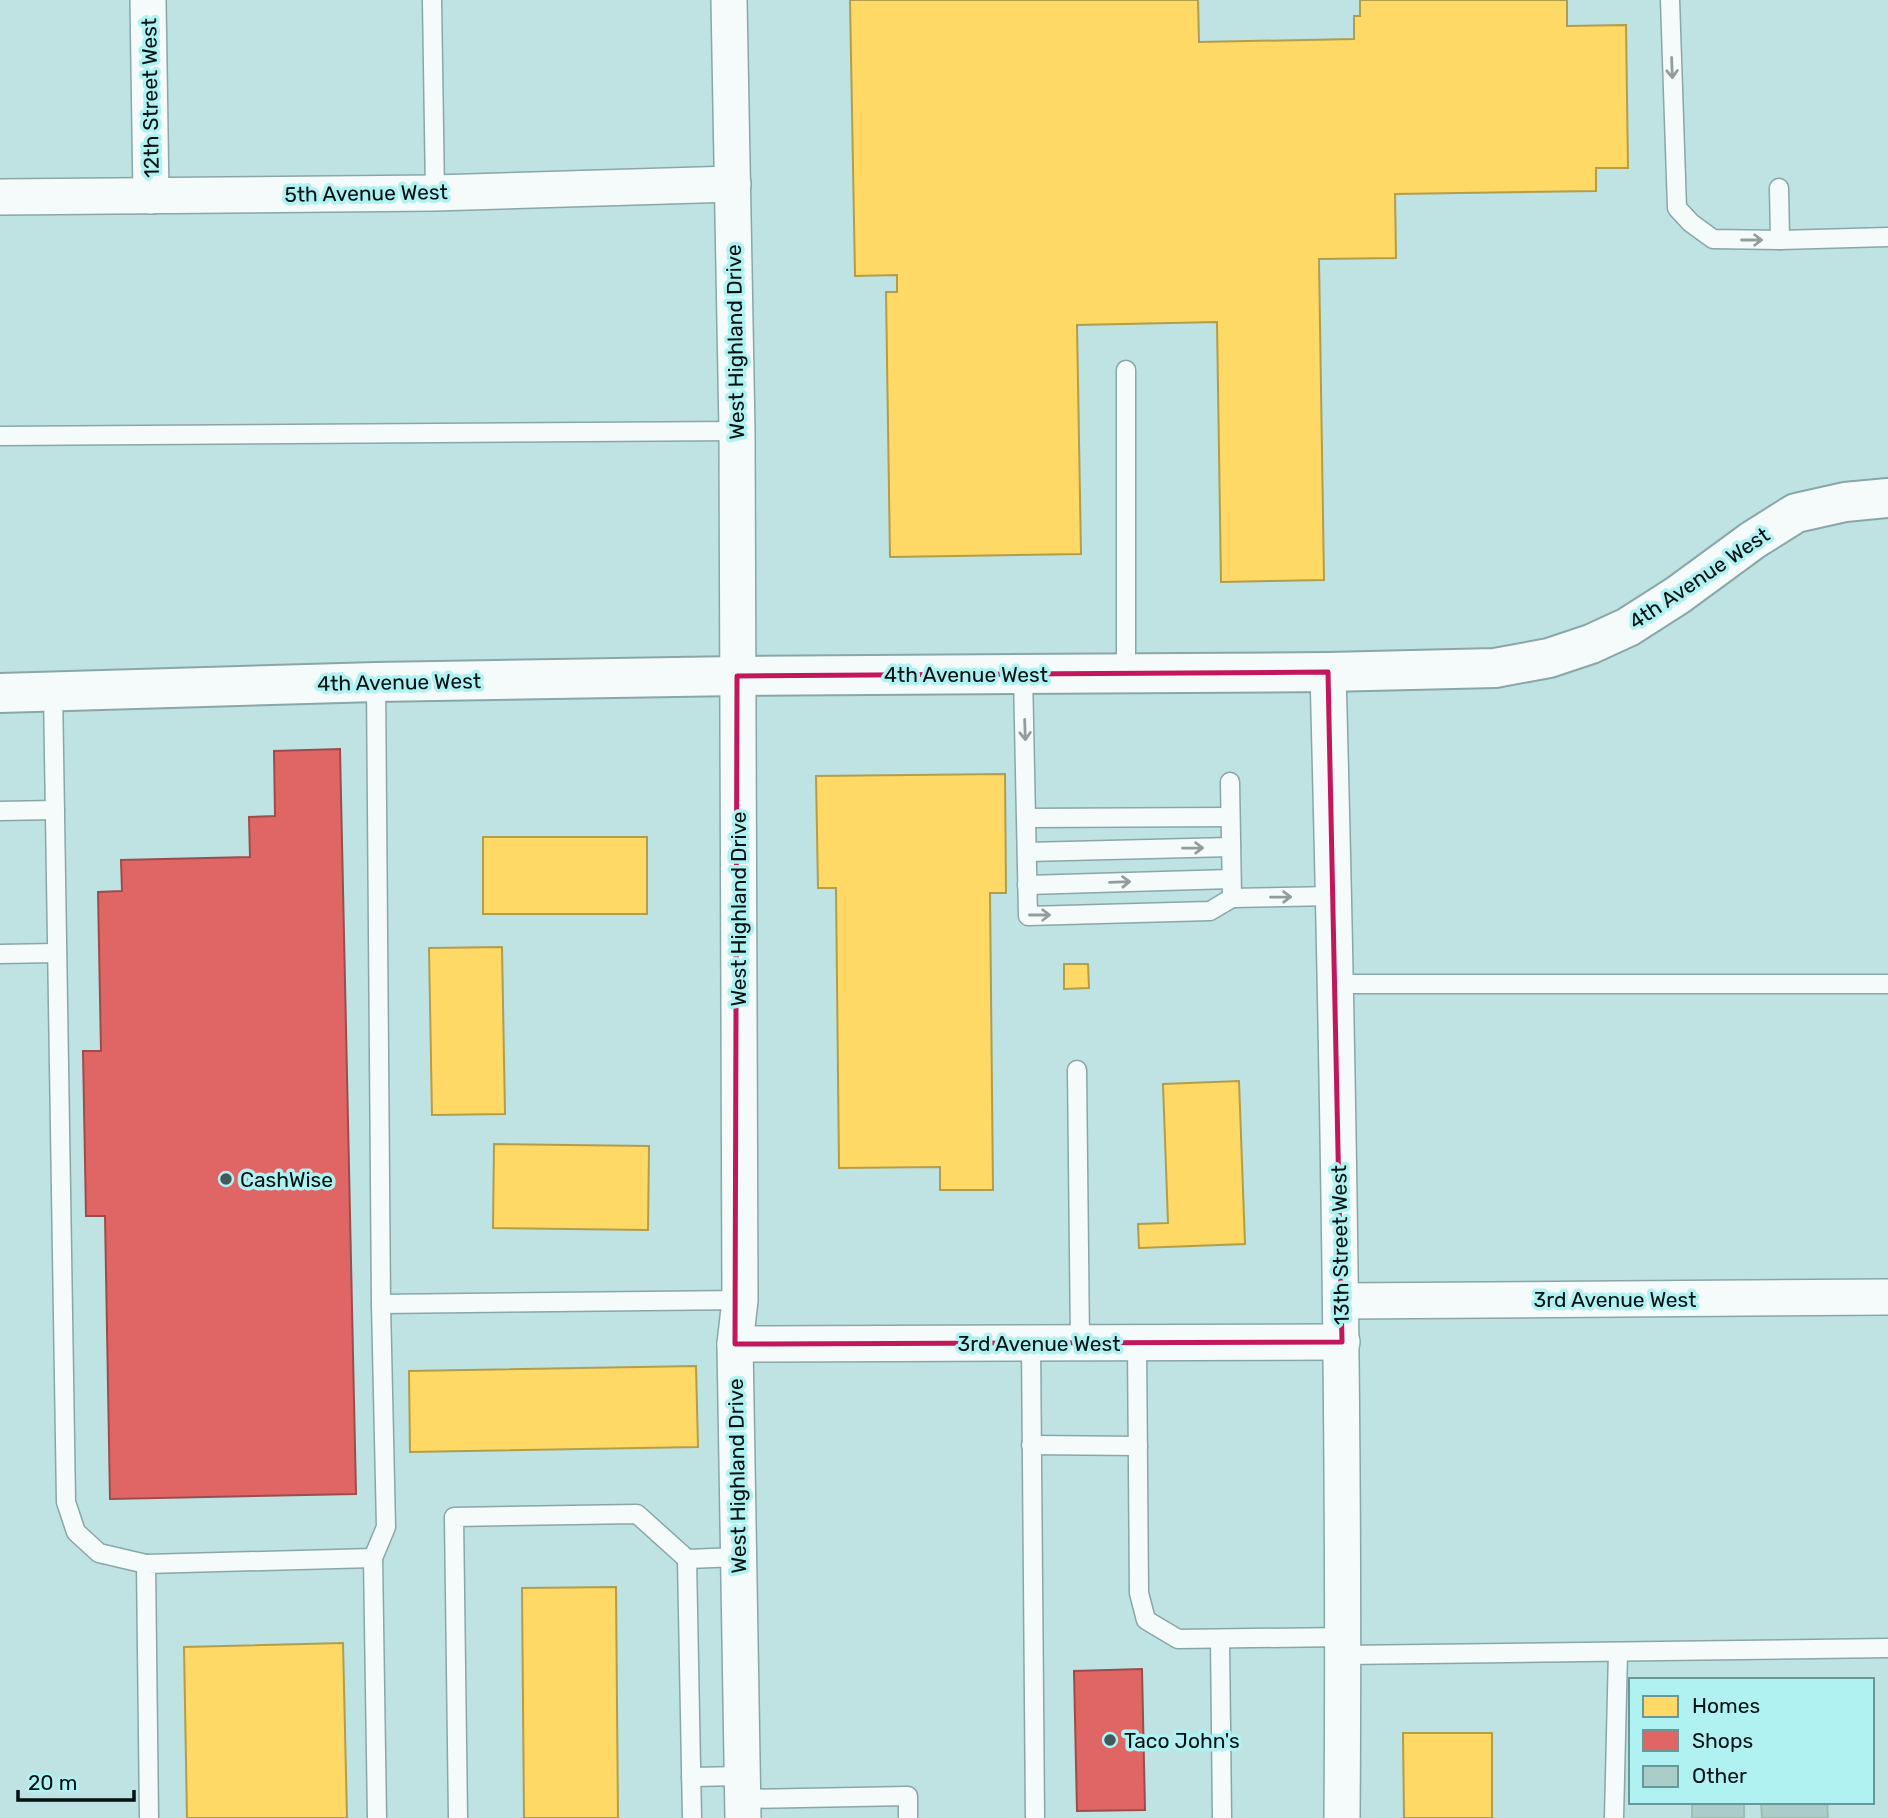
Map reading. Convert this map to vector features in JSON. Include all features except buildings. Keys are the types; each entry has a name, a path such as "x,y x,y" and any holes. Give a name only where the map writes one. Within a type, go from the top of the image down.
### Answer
{"street":[{"name":"12th Street West","path":"148,0 151,196"},
{"name":"West Highland Drive","path":"729,0 737,431 740,1300 736,1344 743,1798"},
{"name":"5th Avenue West","path":"0,197 435,193 733,184"},
{"name":"4th Avenue West","path":"0,693 376,682 1495,668 1549,657 1591,644 1628,627 1678,595 1753,540 1797,513 1845,502 1888,498"},
{"name":"13th Street West","path":"1328,672 1342,1301 1342,1818"},
{"name":"3rd Avenue West","path":"1342,1301 1888,1297"},
{"name":"3rd Avenue West","path":"736,1344 1342,1342"}],"lane":[{"path":"432,0 435,193"},
{"path":"1670,0 1676,208 1713,239 1888,237"},
{"path":"1779,188 1780,240"},
{"path":"1126,370 1126,673"},
{"path":"0,436 737,431"},
{"path":"1023,674 1028,916 1210,911 1232,898 1334,896"},
{"path":"376,682 381,1304 386,1527 373,1558 377,1818"},
{"path":"53,691 66,1502 76,1532 99,1553 146,1564 373,1558"},
{"path":"1230,782 1232,898"},
{"path":"0,811 55,810"},
{"path":"1027,818 1230,817"},
{"path":"1027,852 1231,847"},
{"path":"1027,885 1231,879"},
{"path":"0,954 57,953"},
{"path":"1336,984 1888,984"},
{"path":"1077,1070 1080,1343"},
{"path":"381,1304 740,1300"},
{"path":"1031,1343 1035,1818"},
{"path":"1137,1343 1139,1594 1146,1620 1178,1639 1344,1646 1618,1651 1888,1648"},
{"path":"1031,1445 1138,1446"},
{"path":"458,1818 454,1517 637,1514 687,1559 738,1557"},
{"path":"687,1559 692,1818"},
{"path":"146,1564 149,1818"},
{"path":"1220,1639 1222,1818"},
{"path":"1614,1818 1618,1651"},
{"path":"691,1777 743,1798 908,1796 908,1818"}],"highlighted area":[{"path":"1328,672 1342,1342 735,1344 737,676"}],"place":[{"name":"CashWise","path":"226,1179"},
{"name":"Taco John's","path":"1110,1740"}]}
